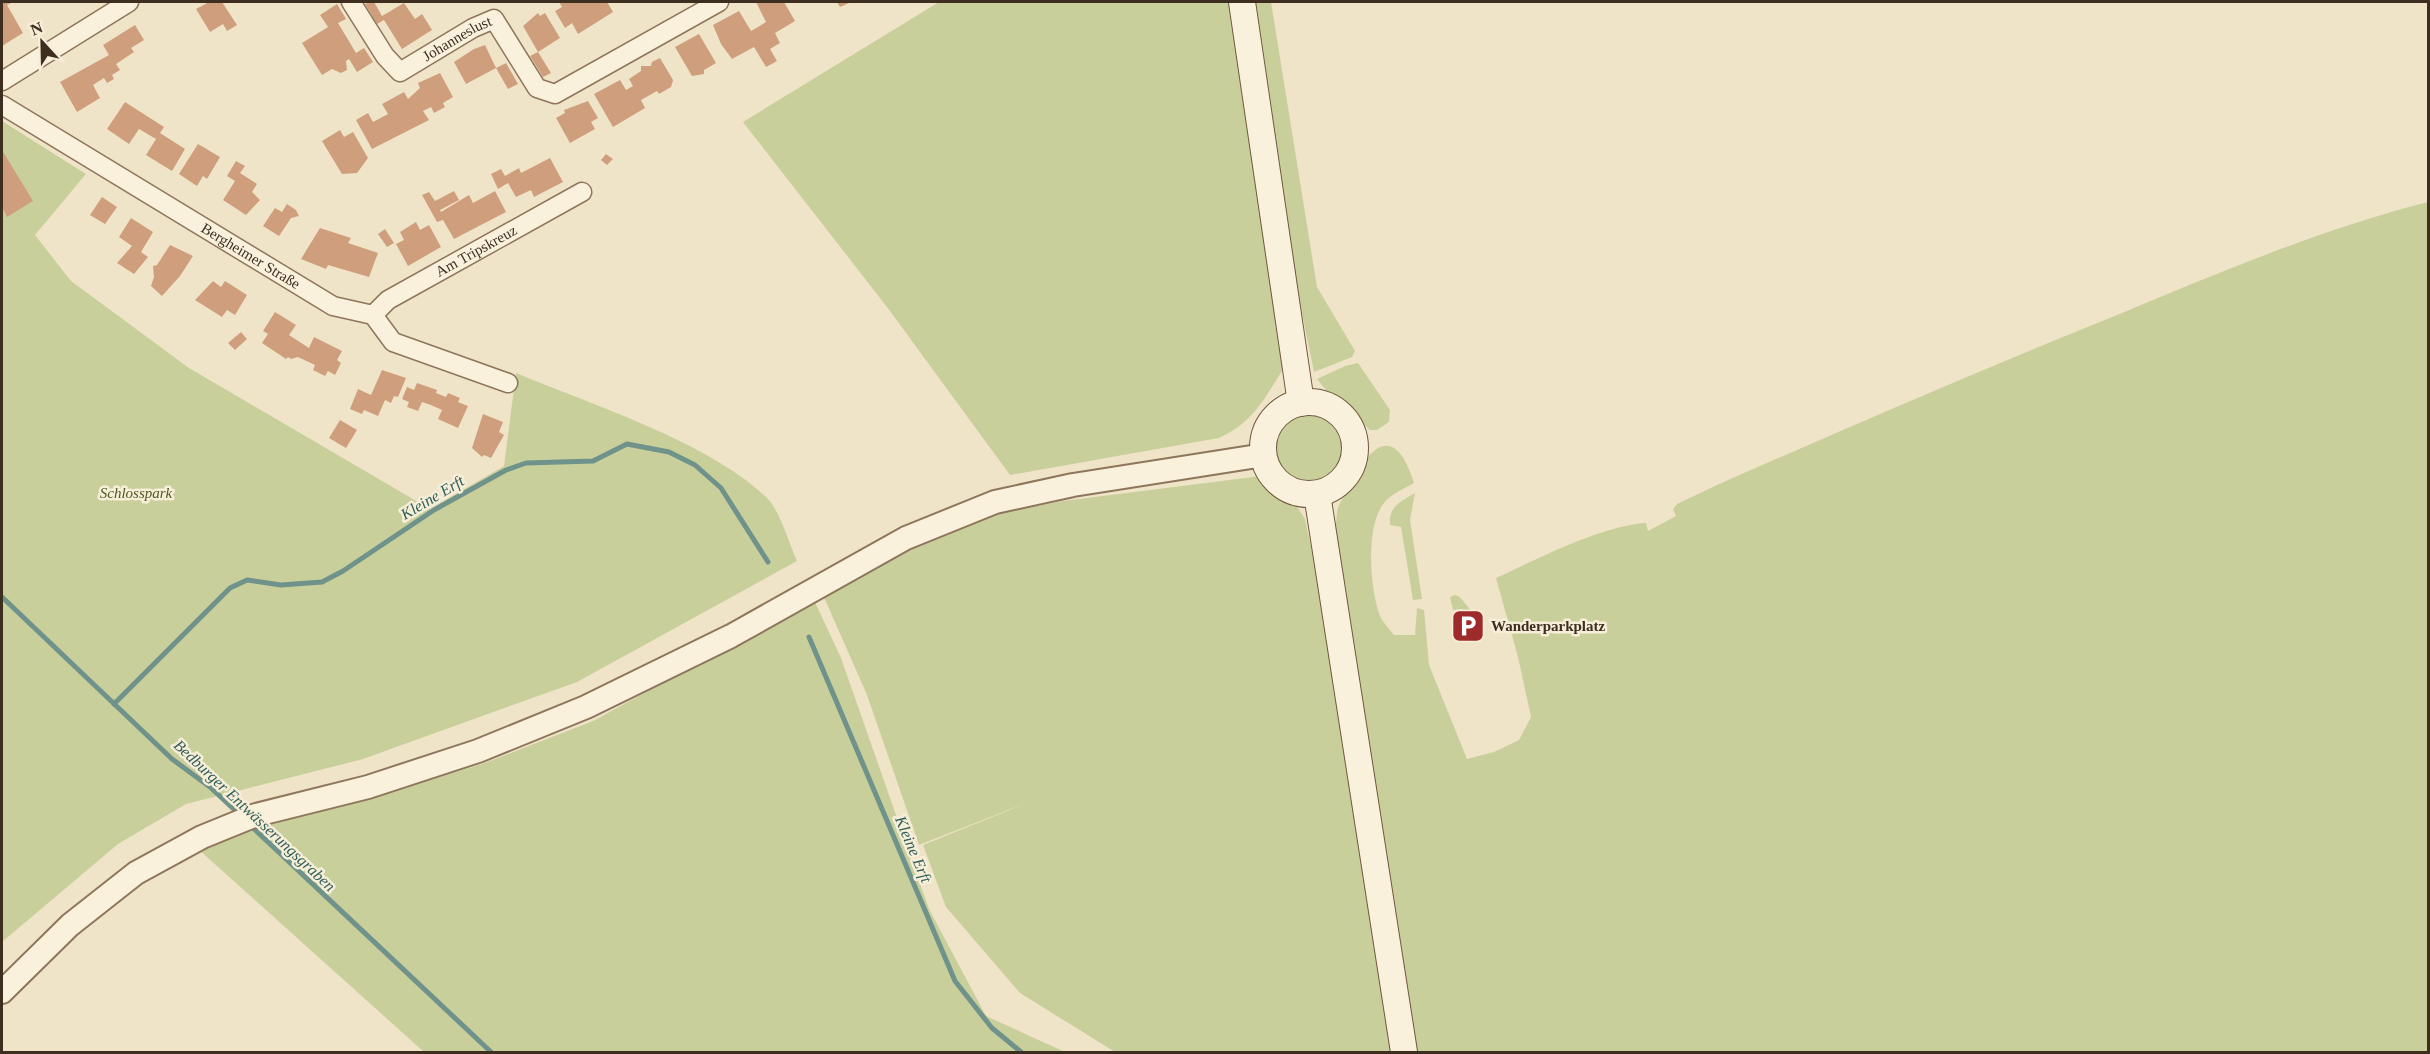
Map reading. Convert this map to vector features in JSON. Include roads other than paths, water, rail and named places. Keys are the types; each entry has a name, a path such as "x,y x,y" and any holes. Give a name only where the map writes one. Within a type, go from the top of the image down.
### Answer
{"main road":[{"path":"1242,2 1301,403"},
{"path":"1301,403 1317,403 1332,408 1346,420 1353,435 1355,447 1352,465 1343,480 1317,494 1296,493 1278,482 1267,466 1264,455 1263,443 1274,419 1286,409 1301,403"},
{"path":"1317,494 1404,1053"}],"street":[{"path":"2,81 129,2"},
{"name":"Johanneslust","path":"351,2 385,56 400,72 473,28 494,19 537,88 555,94 719,2"},
{"name":"Bergheimer Straße","path":"2,105 333,306 373,315"},
{"name":"Am Tripskreuz","path":"373,315 388,300 582,192"},
{"path":"373,315 393,342 508,384"},
{"path":"2,992 70,924 135,873 202,837 256,814 368,787 478,751 586,708 731,636 906,538 995,502 1073,485 1264,455"}],"waterway":[{"name":"Kleine Erft","path":"114,704 230,588 247,580 281,585 322,582 343,571 434,510 506,470 526,463 593,461 627,444 669,452 695,465 721,488 768,562"},
{"name":"Bedburger Entwässerungsgraben","path":"2,597 172,759 210,787 239,814"},
{"name":"Kleine Erft","path":"809,637 955,981 992,1028 1021,1052"},
{"name":"Bedburger Entwässerungsgraben","path":"250,825 491,1052"}],"place":[{"name":"Wanderparkplatz","path":"1468,626"}],"park label":[{"name":"Schlosspark","path":"136,493"}]}
